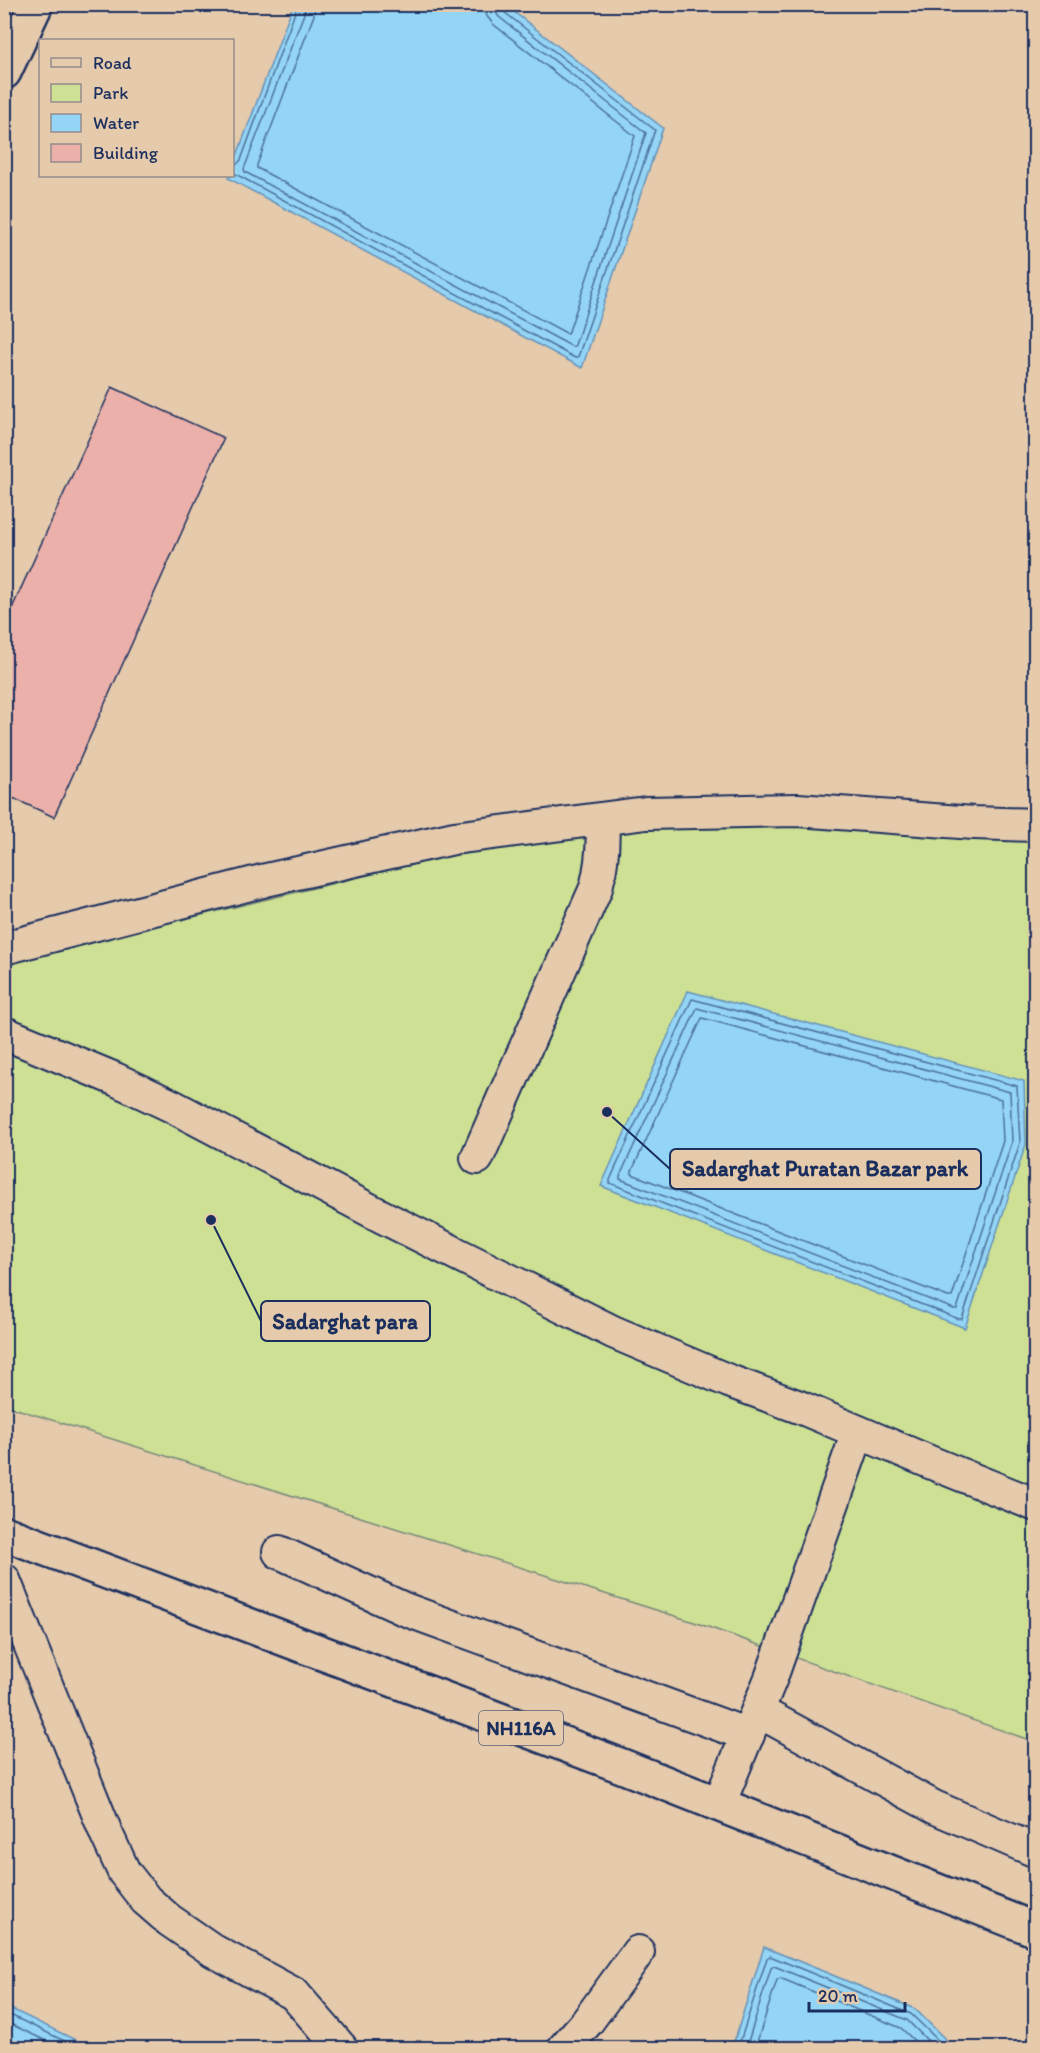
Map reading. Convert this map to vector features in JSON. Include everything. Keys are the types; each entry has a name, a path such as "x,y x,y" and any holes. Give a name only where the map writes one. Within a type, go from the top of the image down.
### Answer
{"main road":[{"path":"4,72 36,4"},
{"name":"NH116A","path":"4,1533 600,1758 1035,1930"}],"street":[{"path":"4,948 266,880 454,838 646,813 798,810 974,823 1035,825"},
{"path":"477,1158 596,888 602,867 604,844 602,819"},
{"path":"4,1033 115,1079 172,1106 613,1332 1035,1505"},
{"path":"719,1804 753,1723 858,1432"},
{"path":"279,1552 405,1609 753,1723 1035,1851"},
{"path":"4,1580 106,1833 124,1872 146,1900 169,1920 214,1952 294,1994 341,2049"},
{"path":"564,2049 587,2022 638,1952"}],"green space":[{"path":"602,819 1035,830 1035,1742 691,1621 4,1405 5,962"}],"water":[{"path":"293,5 505,5 663,128 582,368 228,178 234,177 234,163"},
{"path":"688,991 1024,1081 1026,1144 965,1328 601,1186"},
{"path":"764,1947 915,2009 954,2048 732,2048"},
{"path":"5,2006 92,2048 5,2048"}],"building":[{"path":"112,387 224,438 54,817 4,794 4,626"}],"place":[{"name":"Sadarghat Puratan Bazar park","path":"607,1112"},
{"name":"Sadarghat para","path":"211,1220"}]}
